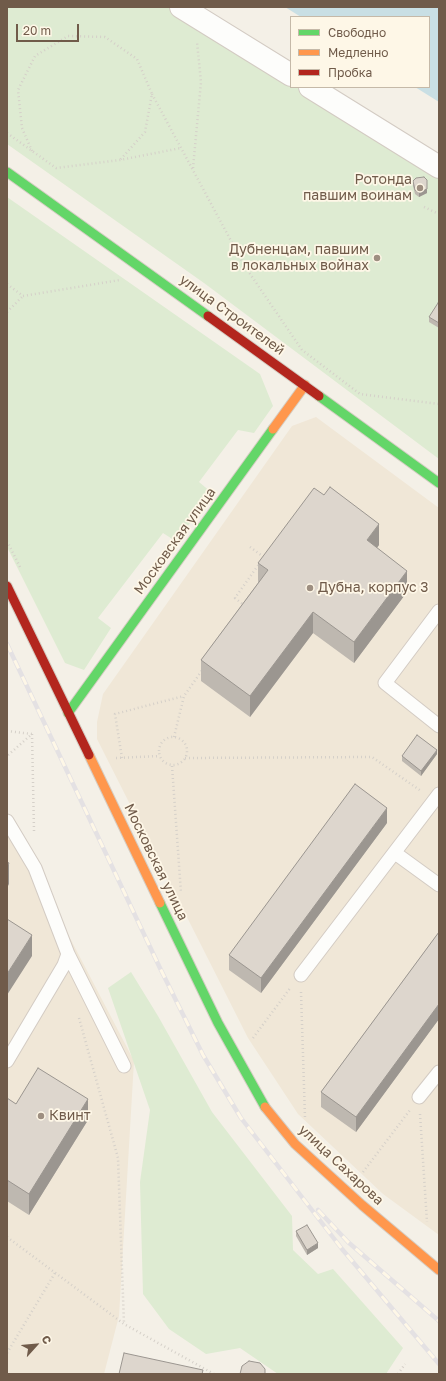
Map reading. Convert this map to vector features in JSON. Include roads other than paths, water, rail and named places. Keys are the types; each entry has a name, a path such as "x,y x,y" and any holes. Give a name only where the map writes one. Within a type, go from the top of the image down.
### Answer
{"street":[{"path":"187,11 290,74"},
{"path":"312,88 439,167"},
{"name":"улица Строителей","path":"7,172 439,483"},
{"name":"Московская улица","path":"68,713 304,385"},
{"name":"Московская улица","path":"7,586 218,1023"},
{"name":"улица Сахарова","path":"218,1023 266,1109 295,1144 362,1205 439,1270"}],"lane":[{"path":"439,611 385,683 439,726"},
{"path":"301,975 437,798"},
{"path":"7,821 35,868 68,954 124,1066"},
{"path":"395,853 439,885"},
{"path":"7,1060 64,965 68,954"},
{"path":"419,1097 439,1072"}],"railway":[{"path":"7,644 159,966 203,1055 241,1118 342,1249 439,1364"},
{"path":"318,1210 348,1242 439,1321"}],"place":[{"name":"Ротонда павшим воинам","path":"420,188"},
{"name":"Дубненцам, павшим в локальных войнах","path":"377,258"},
{"name":"Дубна, корпус 3","path":"310,588"},
{"name":"Квинт","path":"41,1116"}]}
